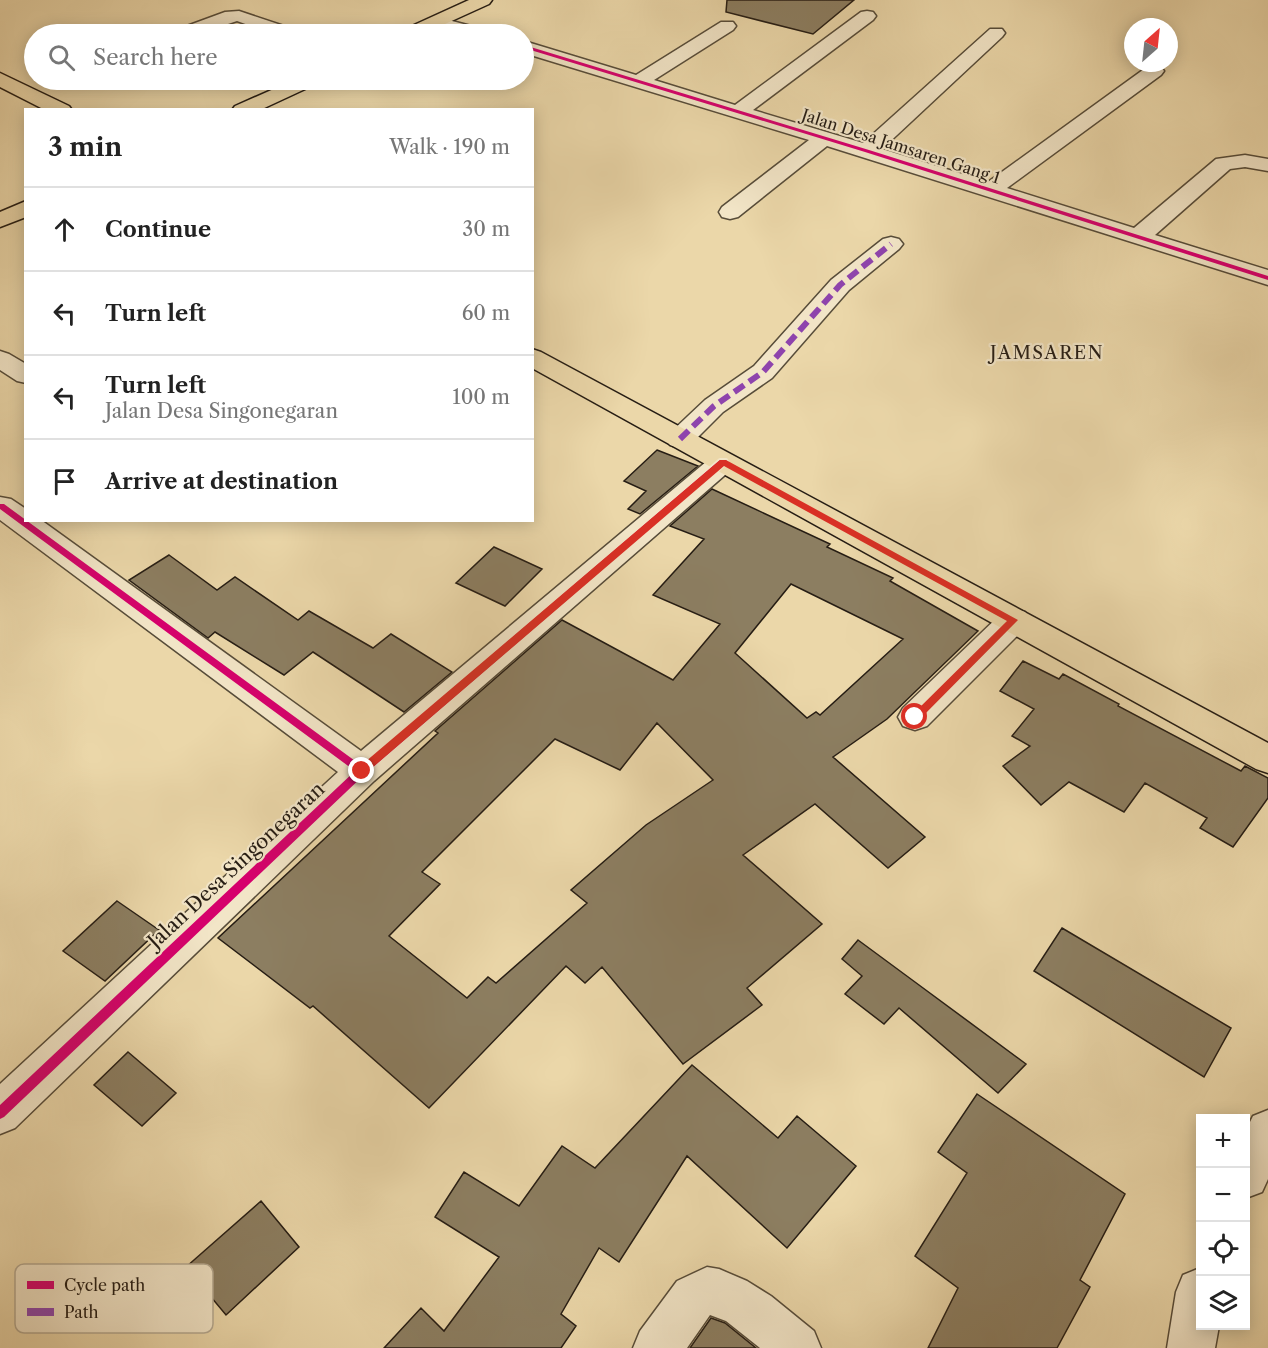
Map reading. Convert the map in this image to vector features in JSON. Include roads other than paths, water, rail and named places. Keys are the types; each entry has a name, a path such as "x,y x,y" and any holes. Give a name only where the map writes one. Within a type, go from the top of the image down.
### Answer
{"main road":[{"path":"432,24 483,0"},
{"path":"0,79 58,108"},
{"path":"246,108 287,90"},
{"path":"0,220 24,209"},
{"path":"534,358 1268,759"}],"street":[{"path":"209,24 231,16 239,16 262,24"},
{"path":"739,111 867,16"},
{"path":"437,22 444,24"},
{"path":"639,81 727,26"},
{"path":"867,151 996,33"},
{"name":"Jalan Desa Jamsaren Gang 1","path":"534,50 739,111 1268,278"},
{"path":"991,190 1153,72"},
{"path":"730,212 824,138"},
{"path":"1138,237 1224,164 1245,161 1268,165"},
{"path":"680,439 714,406 763,372 840,285 891,244"},
{"path":"0,359 24,374"},
{"name":"Jalan Desa Singonegaran","path":"0,1113 362,771 723,462"},
{"path":"1,506 362,771"},
{"path":"915,717 1014,620"},
{"path":"1249,1168 1268,1131"},
{"path":"657,1348 694,1298 707,1291 726,1294 742,1304 797,1348"},
{"path":"1191,1348 1196,1317"}],"district":[{"name":"JAMSAREN","path":"1047,353"}]}
